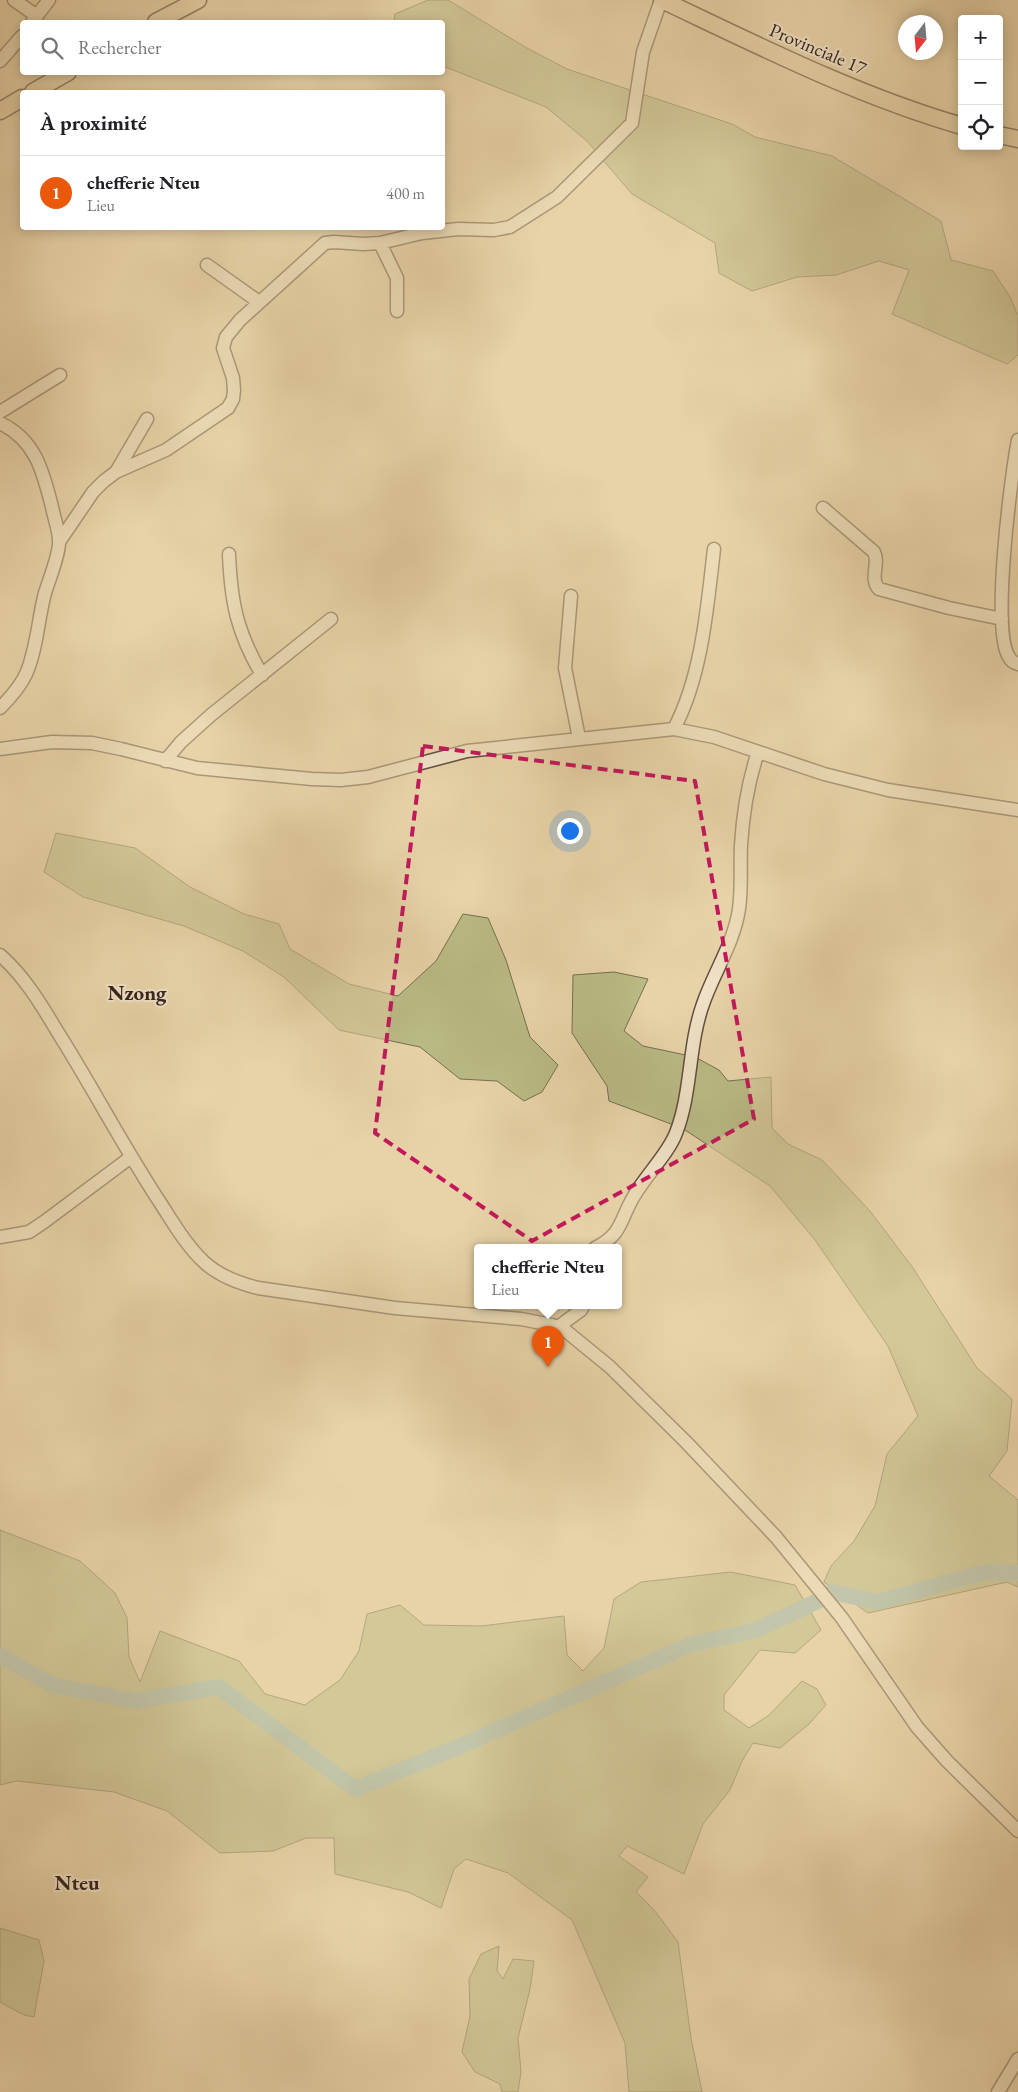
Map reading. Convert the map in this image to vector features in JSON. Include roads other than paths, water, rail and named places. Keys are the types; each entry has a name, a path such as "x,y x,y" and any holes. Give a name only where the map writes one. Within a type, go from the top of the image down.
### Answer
{"main road":[{"path":"160,20 198,0"},
{"name":"Provinciale 17","path":"662,0 755,44 884,99 958,125"},
{"path":"41,90 63,75"},
{"path":"0,111 20,99"},
{"path":"1003,136 1018,139"}],"street":[{"path":"14,0 35,19 49,0"},
{"path":"0,708 15,691 25,675 32,656 45,594 60,542 93,492 116,472 166,450 228,408 234,399 233,378 222,348 226,337 240,320 325,243 380,244 422,234 458,230 502,229 510,227 557,198 632,123 643,52 662,0"},
{"path":"0,62 20,38"},
{"path":"380,244 398,278 397,310"},
{"path":"207,266 259,302"},
{"path":"0,412 60,375"},
{"path":"116,472 147,419"},
{"path":"0,423 13,429 23,438 32,451 46,485 60,542"},
{"path":"1018,440 1009,495 1002,619 1006,651 1009,658 1018,664"},
{"path":"823,508 874,552 876,558 874,580 875,585 879,588 949,608 1002,619"},
{"path":"674,729 689,696 708,601 714,549"},
{"path":"229,554 231,592 241,634 262,675"},
{"path":"571,596 565,668 579,738"},
{"path":"165,761 181,742 210,715 332,619"},
{"path":"0,749 52,742 92,743 121,748 165,761 218,771 340,780 368,777 467,751 674,729 714,736 824,774 888,790 1018,810"},
{"path":"603,1244 617,1233 639,1187 676,1134 687,1093 695,1036 702,1004 733,935 739,910 743,823 751,774 758,752"},
{"path":"0,955 22,977 36,997 105,1110 131,1157 189,1246 205,1263 239,1284 394,1308 521,1319 558,1327 586,1345 686,1442 776,1537 842,1618 918,1727 947,1761 1018,1831"},
{"path":"0,1237 29,1232 131,1157"},
{"path":"558,1327 582,1309"},
{"path":"998,2092 1018,2058"}],"waterway":[{"path":"832,1592 878,1602 985,1572 1018,1573"},
{"path":"0,1656 53,1685 136,1701 219,1687 355,1789 463,1745 689,1645 756,1630 820,1600"}],"place":[{"name":"chefferie Nteu","path":"548,1367"}],"district":[{"name":"Nzong","path":"137,992"},
{"name":"Nteu","path":"77,1882"}]}
